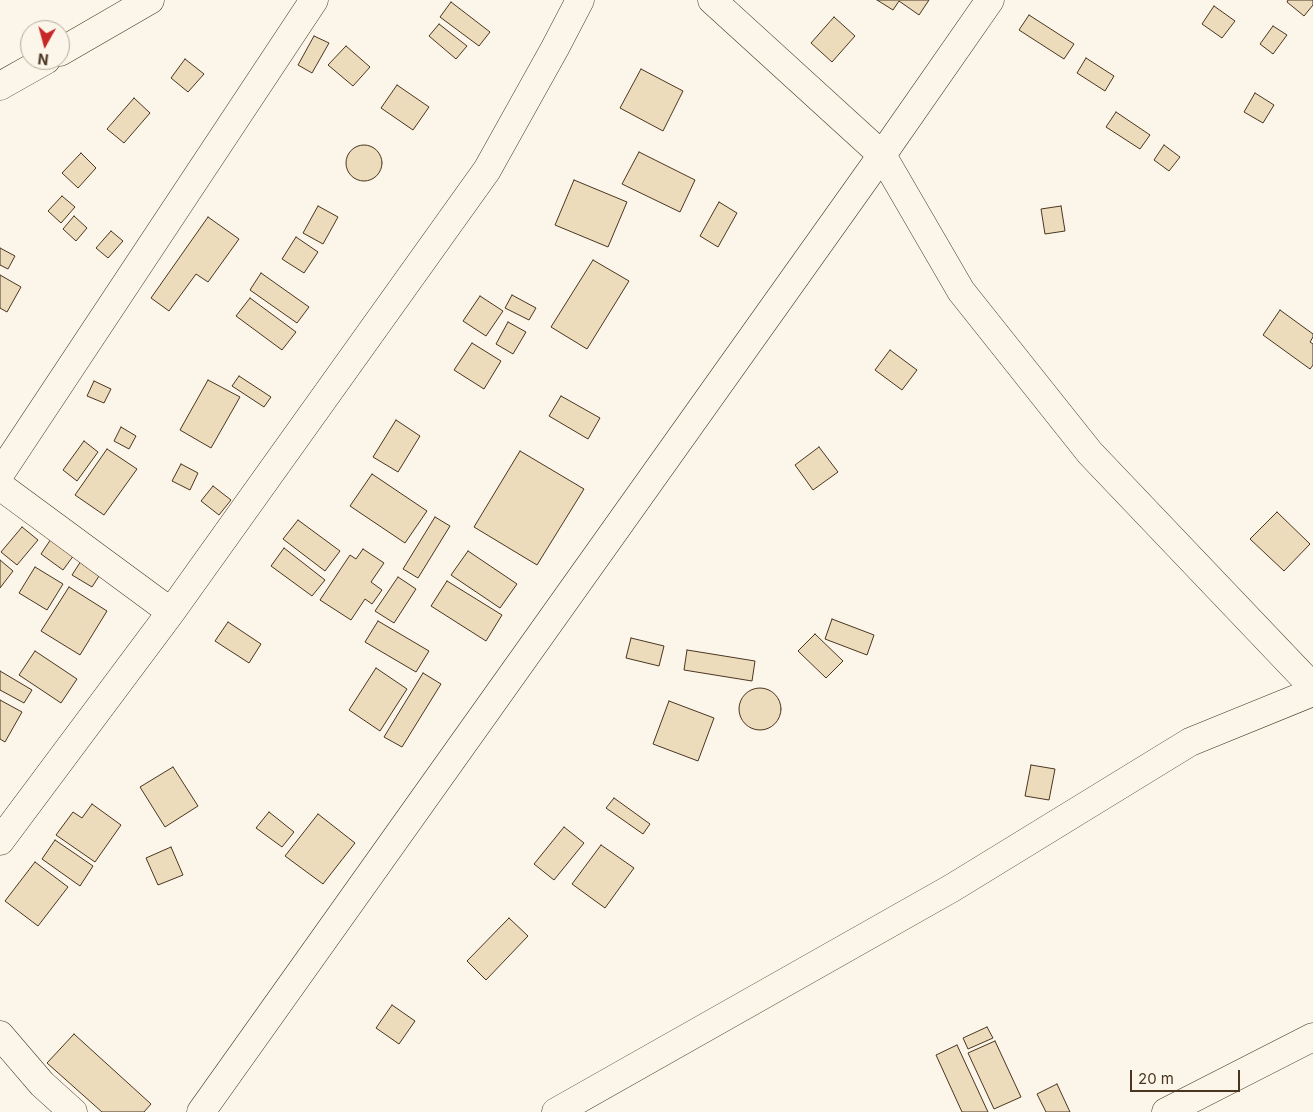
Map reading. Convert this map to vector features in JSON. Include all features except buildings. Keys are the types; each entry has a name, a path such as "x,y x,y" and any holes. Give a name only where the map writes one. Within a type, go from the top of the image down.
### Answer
{"street":[{"path":"70,46 150,0"},
{"path":"0,474 314,0"},
{"path":"0,842 171,612 487,170 580,0"},
{"path":"712,0 882,155 961,291 1090,453 1313,687"},
{"path":"201,1112 882,155 990,0"},
{"path":"0,86 28,70"},
{"path":"0,486 171,612"},
{"path":"556,1112 952,888 1190,742 1313,692"},
{"path":"0,1035 42,1084 73,1112"},
{"path":"1166,1112 1313,1038"}]}
